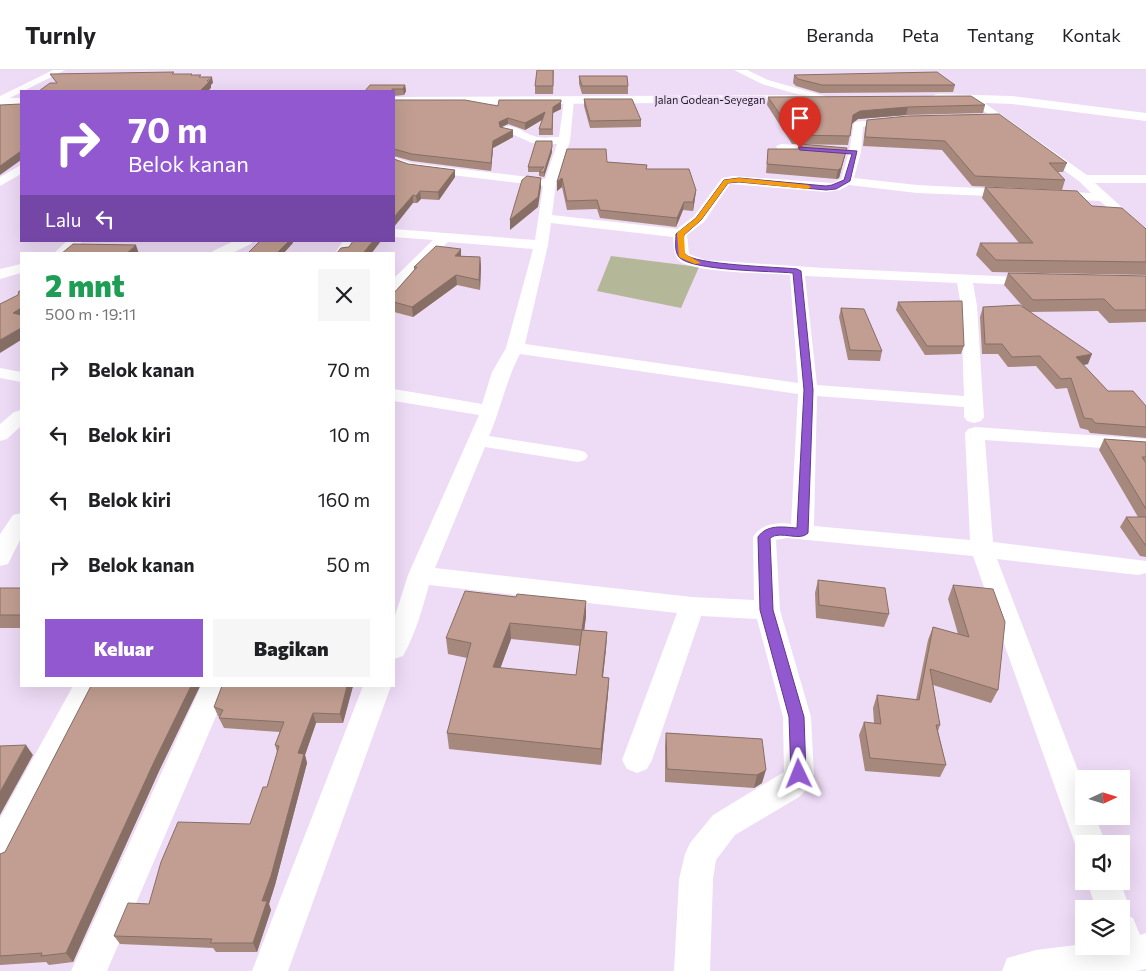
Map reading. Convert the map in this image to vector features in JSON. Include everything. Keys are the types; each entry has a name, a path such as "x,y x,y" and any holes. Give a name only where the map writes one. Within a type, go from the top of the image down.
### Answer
{"main road":[{"path":"923,98 1028,101 1146,117"},
{"name":"Jalan Godean-Seyegan","path":"395,101 829,99"},
{"path":"0,101 20,102"}],"street":[{"path":"21,90 60,70"},
{"path":"739,70 765,82 829,99"},
{"path":"43,78 53,85"},
{"path":"0,101 20,90"},
{"path":"973,98 1084,179 1146,236"},
{"path":"395,647 403,630 420,575 490,411 501,372 515,348 541,245 550,183 564,140 569,100"},
{"path":"981,118 998,118"},
{"path":"847,181 846,151 858,124 906,120"},
{"path":"505,130 515,131 532,140 564,140"},
{"path":"782,147 846,151"},
{"path":"395,160 410,166 550,183"},
{"path":"0,169 20,169"},
{"path":"0,182 20,170"},
{"path":"1084,179 1146,178"},
{"path":"545,218 680,234 699,219 726,181 739,180 826,188 834,187 847,181 917,189 1103,197"},
{"path":"1131,222 1146,223"},
{"path":"395,233 541,245"},
{"path":"680,234 682,255 694,262 716,266 1053,281"},
{"path":"396,282 446,236"},
{"path":"62,252 75,242"},
{"path":"222,252 244,242"},
{"path":"343,252 350,242"},
{"path":"797,271 808,390 802,533"},
{"path":"964,278 969,306 982,549 1087,835"},
{"path":"515,348 808,390 973,402"},
{"path":"0,373 20,377"},
{"path":"395,395 490,411"},
{"path":"0,435 20,417"},
{"path":"975,433 1146,445"},
{"path":"478,440 578,456"},
{"path":"0,558 13,531 20,521"},
{"path":"692,971 696,879 700,854 724,826 788,788 799,774 796,717 766,610 764,537 770,532 780,530 982,549 1138,567"},
{"path":"420,575 692,606 766,610"},
{"path":"637,760 692,606"},
{"path":"0,849 86,687"},
{"path":"89,971 214,687"},
{"path":"270,971 376,687"},
{"path":"1036,969 1133,946"}],"green space":[{"path":"611,256 699,267 681,308 597,291"}],"building":[{"path":"537,70 553,70 553,86 535,86"},
{"path":"174,72 172,74 212,77 201,90 40,90 50,83 57,83 50,74"},
{"path":"937,72 955,85 822,85 798,79 794,75"},
{"path":"579,76 627,76 628,86 582,86"},
{"path":"370,85 405,85 403,89 366,90"},
{"path":"971,96 985,105 908,107 860,111 853,115 850,136 794,135 768,97"},
{"path":"584,99 632,99 641,120 590,121"},
{"path":"395,100 465,100 498,106 499,100 561,100 561,102 553,107 552,129 539,129 545,112 525,123 508,118 499,122 500,127 513,130 493,141 491,163 412,154 395,149"},
{"path":"20,104 20,152 0,166 0,105"},
{"path":"999,114 1067,163 1049,163 1065,180 975,176 945,141 865,137 867,120 908,116"},
{"path":"536,141 552,141 544,172 539,172 544,167 528,167"},
{"path":"800,144 847,148 841,168 838,170 767,164 768,149 803,149"},
{"path":"567,149 606,149 607,162 647,165 646,169 689,169 696,190 693,202 684,202 677,218 600,210 597,200 567,201 562,178 557,182"},
{"path":"395,159 408,164 455,170 438,192 420,191 416,196 413,195 395,216"},
{"path":"527,176 541,178 538,197 510,220 522,180"},
{"path":"985,187 1077,191 1092,206 1122,208 1146,229 1146,262 996,260 980,243 1033,243"},
{"path":"259,242 288,242 278,252 249,252"},
{"path":"352,242 372,242 364,252 338,252 341,248 349,247"},
{"path":"73,244 136,245 128,252 63,252"},
{"path":"436,246 461,249 455,256 480,257 479,280 456,275 412,307 395,302 395,292 417,267 414,267"},
{"path":"1008,273 1146,276 1146,310 1115,310 1104,299 1033,300"},
{"path":"20,291 20,309 13,313 20,315 20,329 0,340 0,304 18,295"},
{"path":"962,301 964,346 927,346 898,302"},
{"path":"1020,305 1092,354 1076,357 1108,391 1133,391 1146,406 1146,427 1095,423 1092,419 1084,418 1071,378 1061,379 1040,356 1012,357 1002,344 985,344 983,307"},
{"path":"841,308 864,309 882,351 850,350"},
{"path":"1104,439 1146,442 1146,457 1142,457 1146,463 1146,509"},
{"path":"1126,517 1146,517 1146,546"},
{"path":"818,580 885,588 889,614 819,605"},
{"path":"953,585 993,589 1005,622 998,690 930,669 940,725 936,725 946,765 870,758 864,722 881,724 877,695 919,700 933,627 969,637"},
{"path":"0,588 20,588 20,615 0,615"},
{"path":"465,591 516,597 517,594 586,601 582,630 607,632 602,677 609,678 601,749 447,733 471,643 446,638","holes":["510,623 582,630 576,675 493,667"]},
{"path":"90,687 191,687 66,953 41,956 42,953 0,956 0,854 5,852"},
{"path":"222,687 347,687 340,714 313,713 298,753 304,754 271,876 262,901 267,901 253,943 210,943 212,939 114,936 128,903 149,904 161,862 178,822 250,824 263,787 267,787 279,746 275,745 284,722 219,718 223,710 214,707"},
{"path":"666,733 762,739 766,770 757,775 667,769"},
{"path":"26,745 0,792 0,746"}],"slow traffic":[{"path":"698,263 686,259 682,255 680,250 680,234 699,219 718,195 726,181 739,180 808,187"}],"route":[{"path":"799,774 796,717 766,610 764,537 770,532 780,530 802,533 808,390 797,271 694,262 682,255 680,250 680,234 699,219 718,195 726,181 739,180 826,188 838,186 847,181 855,152 800,148"}]}
